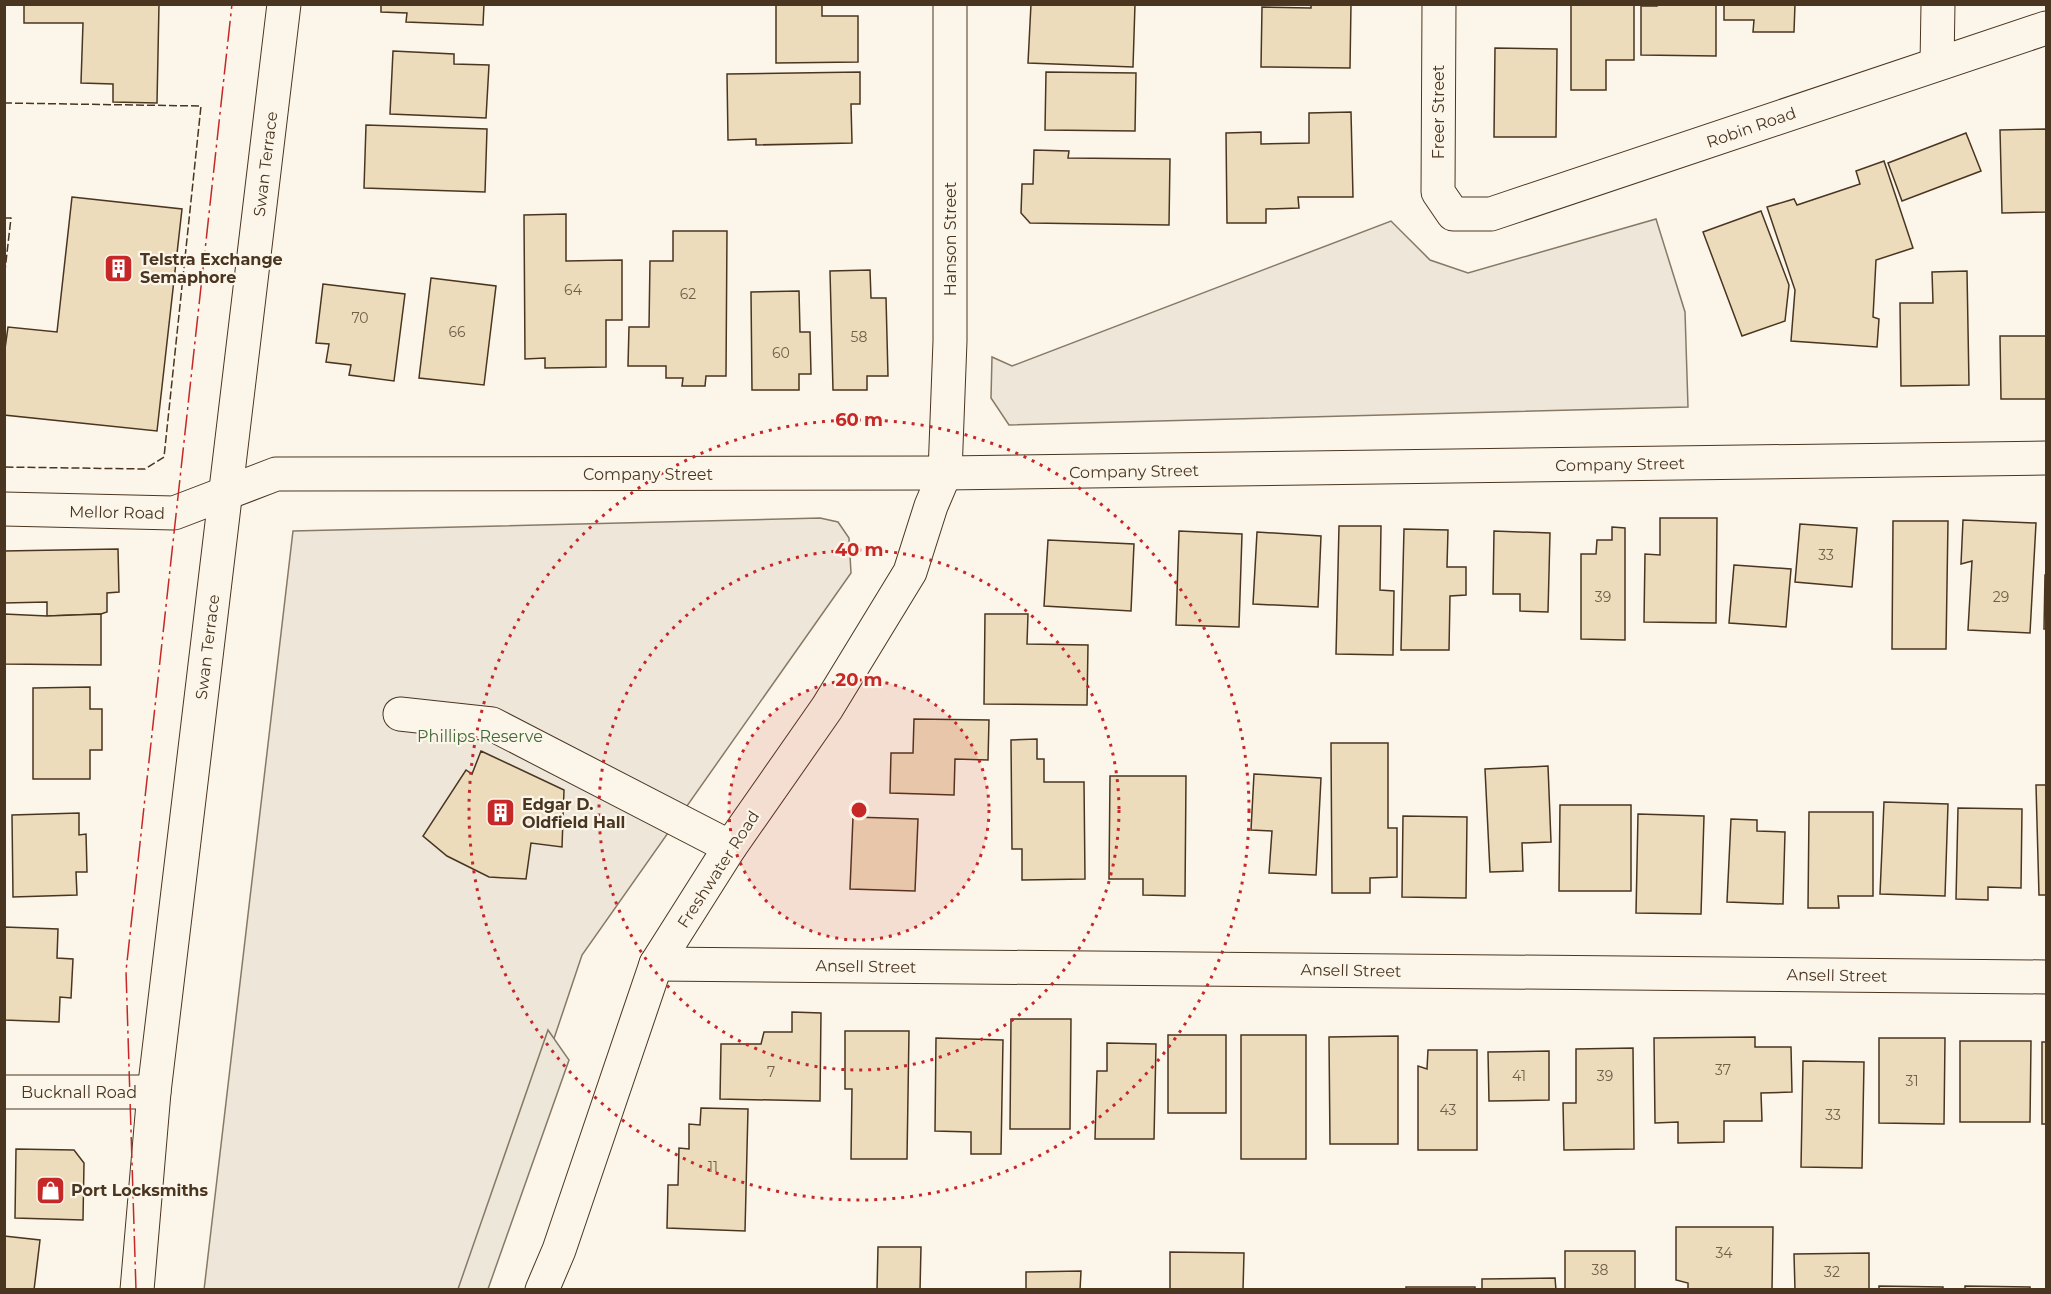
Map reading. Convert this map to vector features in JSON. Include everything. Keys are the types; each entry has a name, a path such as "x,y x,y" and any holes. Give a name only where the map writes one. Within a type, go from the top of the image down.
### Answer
{"street":[{"name":"Swan Terrace","path":"137,1290 154,1092 284,4"},
{"name":"Hanson Street","path":"945,473 950,341 950,4"},
{"name":"Freer Street","path":"1439,4 1437,192 1453,214"},
{"path":"1937,64 1938,4"},
{"name":"Robin Road","path":"1453,214 1491,214 2046,28"},
{"name":"Company Street","path":"226,494 276,474 945,473 2046,458"},
{"name":"Freshwater Road","path":"542,1290 559,1250 656,964 730,848 827,708 910,572 931,506 945,473"},
{"name":"Mellor Road","path":"4,509 174,513 226,494"},
{"path":"400,714 492,724 730,848"},
{"name":"Ansell Street","path":"656,964 2046,977"},
{"name":"Bucknall Road","path":"4,1092 154,1092"}],"green space":[{"path":"1656,219 1685,312 1688,407 1009,425 991,398 992,357 1012,366 1391,221 1430,260 1468,273"},
{"name":"Phillips Reserve","path":"820,518 838,522 849,538 851,573 582,955 470,1289 204,1290 293,531"}],"shaded area":[{"path":"548,1030 569,1060 488,1289 458,1289"}],"building":[{"path":"24,4 159,4 157,103 113,102 113,84 81,83 83,23 24,23"},
{"path":"381,4 484,4 483,25 406,22 407,13 381,12"},
{"path":"1031,4 1135,4 1133,67 1028,63"},
{"path":"1311,4 1351,4 1350,68 1261,67 1262,7 1311,8"},
{"path":"1571,4 1634,4 1634,60 1606,60 1606,90 1571,90"},
{"path":"1657,4 1716,4 1716,56 1641,55 1641,6 1657,6"},
{"path":"1724,4 1795,4 1794,32 1753,32 1754,20 1724,20"},
{"path":"776,5 822,5 822,16 858,16 858,62 776,63"},
{"path":"1495,48 1557,49 1556,137 1494,137"},
{"path":"393,51 454,54 454,64 489,65 486,118 390,114"},
{"path":"860,72 860,104 851,104 852,143 756,145 756,139 728,140 727,74"},
{"path":"1046,72 1136,73 1135,131 1045,130"},
{"path":"1351,112 1353,197 1298,197 1299,208 1266,209 1266,223 1227,223 1226,133 1261,132 1261,144 1309,143 1309,113"},
{"path":"366,125 487,129 485,192 364,188"},
{"path":"2046,129 2046,212 2002,213 2000,130"},
{"path":"1966,133 1981,171 1902,201 1888,163"},
{"path":"1034,150 1069,151 1068,158 1170,159 1169,225 1030,223 1021,213 1022,184 1033,184"},
{"path":"1884,161 1913,248 1876,260 1873,317 1879,319 1877,347 1791,341 1795,290 1767,207 1794,199 1797,205 1860,184 1856,171"},
{"name":"Telstra Exchange Semaphore","path":"72,197 182,209 157,431 4,415 4,356 8,327 57,332"},
{"path":"1761,211 1789,285 1785,321 1742,336 1703,232"},
{"path":"566,214 566,261 622,260 622,320 606,320 606,367 545,368 545,358 525,359 524,215"},
{"path":"673,231 727,231 726,376 706,376 705,386 682,386 683,378 666,378 666,366 628,366 629,327 649,327 650,261 673,261"},
{"path":"870,270 871,298 886,298 888,376 867,376 867,390 833,390 830,271"},
{"path":"1967,271 1969,385 1901,386 1900,303 1933,303 1932,272"},
{"path":"431,278 496,286 484,385 419,378"},
{"path":"323,284 405,294 394,381 349,375 351,365 326,362 329,344 316,343"},
{"path":"799,291 800,332 810,332 811,374 799,374 799,390 752,390 751,292"},
{"path":"2000,336 2046,336 2046,399 2001,399"},
{"path":"1660,518 1717,518 1716,623 1644,622 1645,554 1660,555"},
{"path":"1963,520 2036,523 2030,633 1968,630 1972,561 1961,564"},
{"path":"1893,521 1948,521 1946,649 1892,649"},
{"path":"1800,524 1857,528 1852,587 1795,582"},
{"path":"1339,526 1381,526 1380,590 1394,591 1393,655 1336,654"},
{"path":"1612,527 1625,528 1625,640 1581,639 1581,554 1596,554 1597,540 1612,540"},
{"path":"1404,529 1448,530 1447,567 1466,567 1466,595 1450,596 1449,650 1401,650"},
{"path":"1179,531 1242,534 1239,627 1176,625"},
{"path":"1494,531 1550,533 1548,612 1520,611 1520,594 1493,594"},
{"path":"1257,532 1321,536 1318,607 1253,604"},
{"path":"1048,540 1134,544 1131,611 1044,606"},
{"path":"118,549 119,592 107,593 107,612 47,616 47,602 4,603 4,551"},
{"path":"1734,565 1791,569 1786,627 1729,623"},
{"path":"2045,575 2046,629 2044,629"},
{"path":"4,614 47,616 101,614 101,665 4,664"},
{"path":"985,614 1028,614 1027,644 1088,645 1087,705 984,704"},
{"path":"90,687 90,709 102,709 102,750 90,750 90,779 33,779 33,688"},
{"path":"914,719 989,720 988,760 955,759 954,795 890,793 891,753 913,753"},
{"path":"1037,739 1037,759 1044,759 1044,782 1084,782 1085,879 1022,880 1022,849 1012,849 1011,740"},
{"path":"1331,743 1388,743 1388,828 1397,828 1397,877 1370,878 1370,893 1332,893"},
{"name":"Edgar D. Oldfield Hall","path":"481,751 564,790 562,847 531,843 526,879 489,877 447,856 423,836 466,770 472,774"},
{"path":"1548,766 1551,842 1522,843 1523,871 1490,872 1485,769"},
{"path":"1254,774 1321,778 1316,875 1269,873 1272,831 1251,830"},
{"path":"1110,776 1186,776 1185,896 1143,895 1143,879 1109,879"},
{"path":"2036,785 2046,785 2046,895 2039,895"},
{"path":"1884,802 1948,804 1945,896 1880,894"},
{"path":"1560,805 1631,805 1631,891 1559,891"},
{"path":"1958,808 2022,809 2021,888 1988,887 1988,900 1956,899"},
{"path":"1809,812 1873,812 1873,896 1838,896 1839,908 1808,908"},
{"path":"79,813 79,835 86,834 87,872 76,872 77,895 13,897 12,815"},
{"path":"1638,814 1704,816 1701,914 1636,913"},
{"path":"1403,816 1467,817 1466,898 1402,897"},
{"path":"853,817 918,819 915,891 850,889"},
{"path":"1731,819 1757,820 1757,831 1785,832 1783,904 1727,902"},
{"path":"4,927 58,929 57,958 73,959 71,998 60,997 59,1022 4,1020"},
{"path":"792,1012 821,1013 820,1101 720,1099 721,1044 761,1044 764,1032 792,1032"},
{"path":"1011,1019 1071,1019 1070,1129 1010,1129"},
{"path":"845,1031 909,1031 907,1159 851,1159 852,1089 845,1089"},
{"path":"1168,1035 1226,1035 1226,1113 1168,1113"},
{"path":"1241,1035 1306,1035 1306,1159 1241,1159"},
{"path":"1398,1036 1398,1144 1330,1144 1329,1037"},
{"path":"1755,1037 1755,1047 1791,1047 1792,1092 1761,1093 1762,1121 1724,1121 1724,1142 1678,1143 1678,1122 1655,1123 1654,1038"},
{"path":"936,1038 1003,1040 1001,1154 971,1154 971,1132 935,1131"},
{"path":"1879,1038 1945,1038 1944,1124 1879,1123"},
{"path":"1960,1041 2031,1041 2030,1122 1960,1122"},
{"path":"2042,1042 2046,1042 2046,1124 2042,1124"},
{"path":"1107,1043 1156,1044 1154,1139 1095,1139 1097,1071 1107,1071"},
{"path":"1633,1048 1634,1149 1564,1150 1563,1103 1576,1103 1576,1049"},
{"path":"1428,1050 1477,1050 1477,1150 1418,1150 1418,1066 1427,1069"},
{"path":"1549,1051 1549,1100 1489,1101 1488,1052"},
{"path":"1803,1061 1864,1062 1862,1168 1801,1167"},
{"path":"701,1108 748,1109 745,1231 667,1228 668,1185 678,1185 679,1148 689,1149 689,1124 700,1125"},
{"name":"Port Locksmiths","path":"16,1149 74,1150 84,1163 83,1220 15,1218"},
{"path":"1676,1227 1773,1227 1772,1290 1688,1290 1688,1283 1676,1280"},
{"path":"4,1236 40,1240 34,1290 4,1290"},
{"path":"878,1247 921,1247 920,1290 877,1290"},
{"path":"1565,1251 1635,1251 1635,1290 1565,1290"},
{"path":"1170,1252 1244,1253 1243,1290 1170,1290"},
{"path":"1869,1253 1869,1290 1795,1290 1794,1254"},
{"path":"1081,1271 1080,1290 1026,1290 1026,1272"},
{"path":"1555,1278 1556,1290 1482,1290 1482,1279"},
{"path":"1879,1286 1943,1287 1943,1290 1879,1290"},
{"path":"1965,1286 2030,1287 2030,1290 1965,1290"},
{"path":"1406,1287 1475,1287 1475,1290 1406,1290"}],"fence":[{"path":"4,103 201,106 164,457 145,469 4,467"},
{"path":"4,218 11,218 4,279"}],"power":[{"path":"136,1290 126,971 232,4"}],"place":[{"name":"Telstra Exchange Semaphore","path":"119,268"},
{"name":"Edgar D. Oldfield Hall","path":"501,813"},
{"name":"Port Locksmiths","path":"50,1190"}]}
